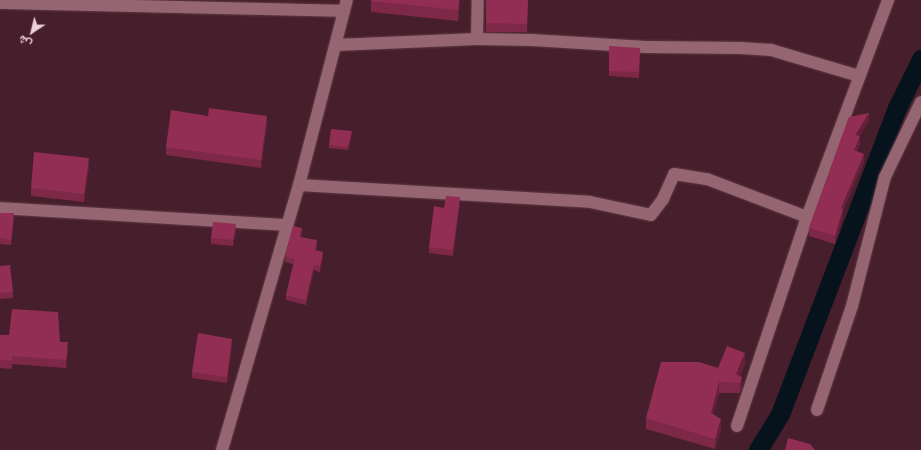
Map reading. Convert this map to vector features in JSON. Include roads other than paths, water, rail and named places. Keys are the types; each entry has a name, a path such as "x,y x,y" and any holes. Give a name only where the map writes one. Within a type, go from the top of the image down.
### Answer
{"street":[{"path":"477,39 478,0"},
{"path":"738,426 807,217 888,0"},
{"path":"0,3 346,6 299,185 286,225 222,450"},
{"path":"336,45 477,39 532,40 646,47 771,50 859,76"},
{"path":"817,410 852,306 885,177 921,102"},
{"path":"299,185 590,202 651,215 663,199 674,174 707,179 807,217"},
{"path":"0,208 286,225"}],"waterway":[{"path":"758,450 780,414 897,108 921,59"}]}
